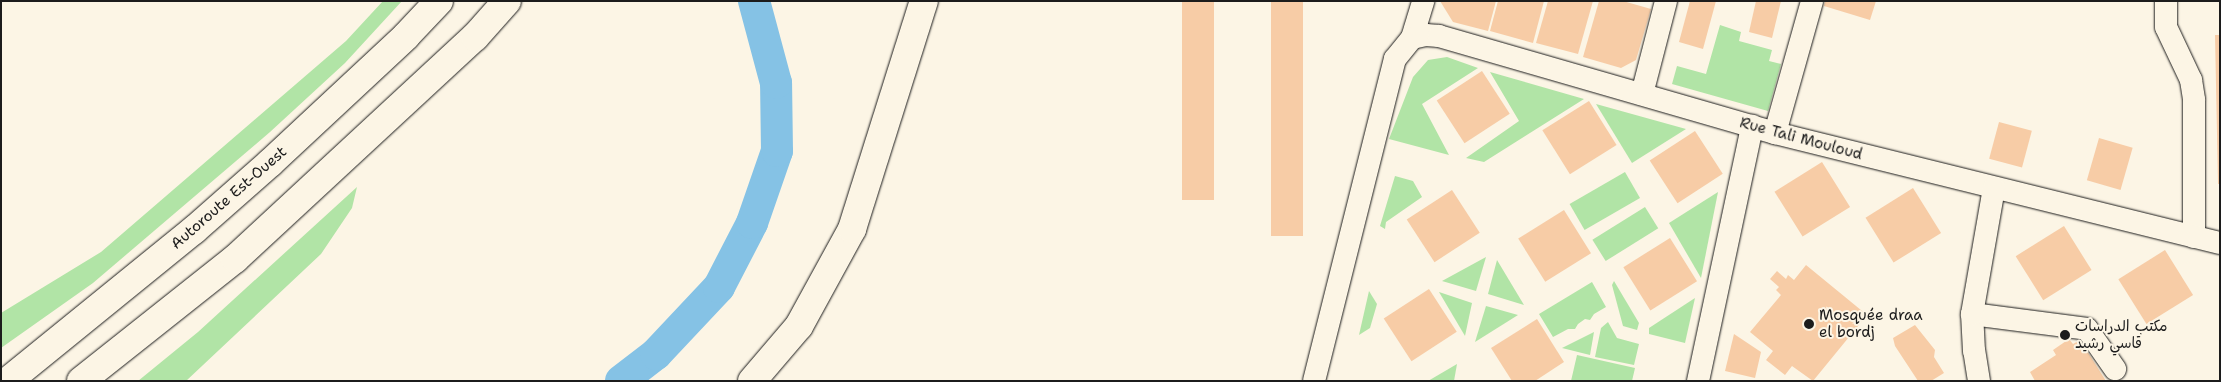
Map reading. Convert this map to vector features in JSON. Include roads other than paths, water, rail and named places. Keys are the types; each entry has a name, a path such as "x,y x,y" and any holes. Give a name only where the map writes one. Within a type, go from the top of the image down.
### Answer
{"main road":[{"name":"Autoroute Est-Ouest","path":"8,381 194,230 270,163 406,36 439,1"},
{"path":"81,381 235,259 433,77 507,1"},
{"path":"752,381 799,326 852,229 924,1"}],"street":[{"path":"1314,381 1395,59 1412,38 1423,1"},
{"path":"1642,94 1666,1"},
{"path":"1775,133 1812,1"},
{"path":"2166,1 2166,27 2191,80 2194,100 2194,237"},
{"name":"Rue Tali Mouloud","path":"1412,38 1439,36 1775,133 2220,243"},
{"path":"1698,381 1752,126"},
{"path":"1979,381 1974,351 1972,314 1994,188"},
{"path":"1972,314 2087,329 2115,369"}],"waterway":[{"path":"621,381 656,354 719,287 752,223 777,151 776,83 754,1"}],"place":[{"name":"Mosquée draa el bordj","path":"1809,324"},
{"name":"مكتب الدراسات قاسي رشيد","path":"2065,335"}]}
